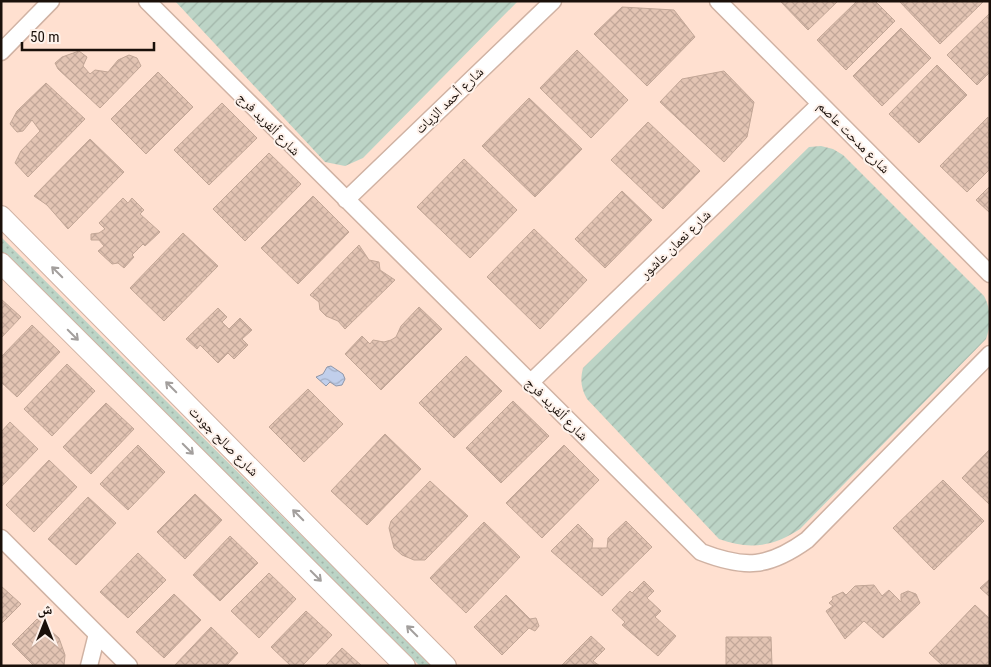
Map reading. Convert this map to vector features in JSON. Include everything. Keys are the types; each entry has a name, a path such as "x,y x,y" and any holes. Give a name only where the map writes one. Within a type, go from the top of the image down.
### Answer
{"street":[{"path":"1,52 51,1"},
{"name":"شارع ألفريد فرج","path":"147,1 701,552 728,563 758,564 786,555 807,540 990,354"},
{"name":"شارع أحمد الزيات","path":"346,200 553,1"},
{"name":"شارع مدحت عاصم","path":"718,1 990,274"},
{"name":"شارع نعمان عاشور","path":"530,383 820,104"},
{"name":"شارع صالح جودت","path":"1,216 446,666"},
{"path":"1,263 405,666"},
{"path":"1,538 129,666"},
{"path":"89,666 97,634"}],"green space":[{"path":"175,1 518,1 363,158 345,166 325,162"},
{"path":"821,146 833,149 843,155 984,296 989,311 988,334 986,339 800,529 780,540 770,543 741,545 719,539 587,399 582,384 583,368 809,147"},
{"path":"1,237 436,666 420,666 1,253"}],"water":[{"path":"331,366 343,374 345,379 342,385 336,386 330,382 326,386 316,377 323,374 327,367"}],"building":[{"path":"780,1 838,1 808,30"},
{"path":"857,1 875,1 895,21 846,70 817,40"},
{"path":"899,1 982,1 983,2 940,44"},
{"path":"622,7 674,10 695,37 647,86 594,34"},
{"path":"990,13 990,72 977,85 947,55"},
{"path":"901,28 931,58 882,106 853,76"},
{"path":"577,50 628,100 591,138 540,88"},
{"path":"79,51 87,57 83,66 90,74 95,70 108,72 118,60 129,55 137,58 141,66 100,108 58,69 55,63 62,57"},
{"path":"937,65 967,95 919,143 889,114"},
{"path":"724,71 754,102 747,137 724,162 660,102 682,79"},
{"path":"158,72 193,107 146,154 111,119"},
{"path":"46,83 85,119 28,177 15,163 21,151 40,131 32,120 23,131 17,132 10,124 17,111"},
{"path":"529,98 582,149 535,197 482,146"},
{"path":"222,103 257,138 209,185 174,150"},
{"path":"988,117 990,169 967,192 940,166"},
{"path":"648,122 700,171 663,209 611,160"},
{"path":"90,139 124,172 68,229 47,205 34,196"},
{"path":"269,153 301,184 245,241 213,209"},
{"path":"464,159 517,210 470,258 417,207"},
{"path":"990,186 990,213 976,200"},
{"path":"622,191 652,220 605,268 575,239"},
{"path":"313,196 349,232 298,284 261,248"},
{"path":"123,198 128,203 132,198 144,210 140,214 160,232 145,246 143,244 132,255 134,257 124,268 118,263 112,264 98,251 104,246 99,240 91,240 91,234 99,233 105,229 99,223"},
{"path":"534,229 587,280 540,329 487,277"},
{"path":"183,233 218,266 164,321 130,288"},
{"path":"359,245 369,260 379,262 380,270 395,280 345,329 338,321 326,316 320,310 319,302 310,295"},
{"path":"1,299 21,317 1,338"},
{"path":"419,307 442,329 381,390 345,354 362,336 370,344 373,340 384,342 396,337 401,326"},
{"path":"218,308 227,317 222,322 229,329 240,318 252,330 242,339 248,345 234,359 228,353 218,363 200,345 197,349 186,339"},
{"path":"32,325 60,352 17,397 1,382 1,357"},
{"path":"466,356 502,391 454,438 419,403"},
{"path":"67,364 95,391 52,436 24,409"},
{"path":"308,389 343,424 304,462 269,427"},
{"path":"513,401 549,436 501,483 466,448"},
{"path":"106,403 134,429 91,474 63,447"},
{"path":"10,422 38,449 1,487 1,432"},
{"path":"385,434 421,469 367,525 331,491"},
{"path":"138,445 165,472 128,510 100,484"},
{"path":"564,445 599,480 542,538 506,503"},
{"path":"990,449 990,505 962,478"},
{"path":"49,460 77,487 34,532 6,505"},
{"path":"943,480 984,521 934,570 893,528"},
{"path":"430,481 468,516 425,560 414,560 402,555 394,548 389,528 391,521"},
{"path":"195,494 222,520 185,559 157,532"},
{"path":"88,497 116,523 76,565 48,539"},
{"path":"626,521 652,547 602,596 551,551 578,524 593,539 592,548 607,548 608,538"},
{"path":"484,522 520,557 466,613 430,578"},
{"path":"230,536 258,563 220,601 193,575"},
{"path":"138,553 166,580 128,618 100,592"},
{"path":"269,573 296,599 259,638 231,611"},
{"path":"990,579 990,597 980,588"},
{"path":"644,581 654,591 647,598 661,611 655,617 676,636 658,656 622,625 625,622 612,610 630,591 632,593"},
{"path":"874,585 882,596 889,590 901,602 901,594 908,591 916,594 920,603 883,638 864,621 845,639 826,611 833,606 829,603 833,599 832,597 843,592 846,595 855,586"},
{"path":"1,586 21,604 1,624"},
{"path":"174,594 201,620 164,658 136,632"},
{"path":"506,595 530,619 536,618 539,626 535,631 529,628 502,655 474,627"},
{"path":"975,605 990,619 990,666 943,666 929,653"},
{"path":"306,611 332,635 302,666 291,666 271,647"},
{"path":"37,619 59,638 65,655 64,666 34,666 12,644"},
{"path":"211,627 238,653 226,666 174,666"},
{"path":"591,636 605,649 593,661 600,666 561,666"},
{"path":"726,637 771,637 772,666 726,666"},
{"path":"342,648 362,666 325,666"}]}
